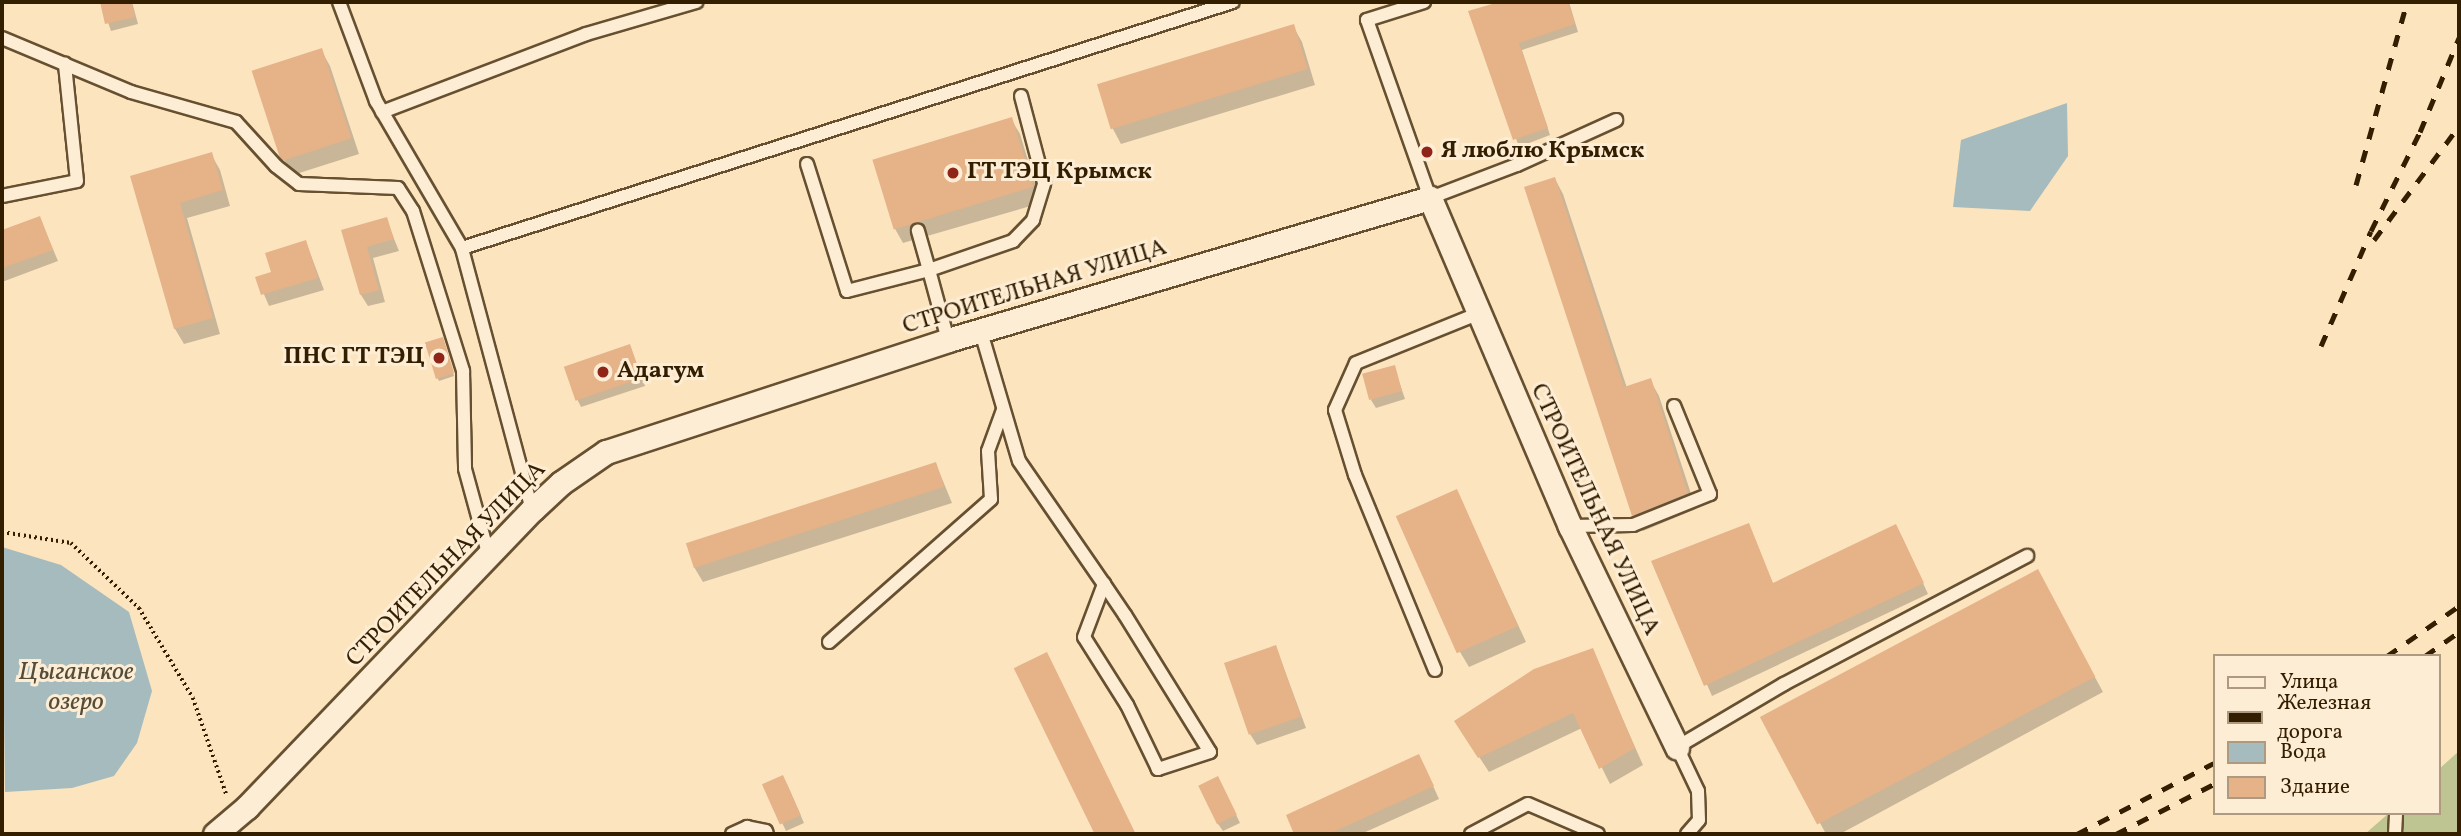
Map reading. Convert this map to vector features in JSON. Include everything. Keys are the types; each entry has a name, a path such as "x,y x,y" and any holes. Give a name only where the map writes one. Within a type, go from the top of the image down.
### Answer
{"street":[{"name":"СТРОИТЕЛЬНАЯ УЛИЦА","path":"215,834 489,557 532,510 561,482 606,452 948,340 1430,198 1477,314 1570,526 1676,747"}],"lane":[{"path":"339,2 382,112 461,248 532,510"},
{"path":"382,112 586,34 696,2"},
{"path":"461,248 1233,2"},
{"path":"1424,2 1367,20 1430,198 1517,165 1616,120"},
{"path":"2,38 131,92 236,122 276,166 299,184 398,188 413,211 463,370 465,468 489,557"},
{"path":"2,196 77,181 65,64"},
{"path":"807,164 847,291 929,270 1013,241 1033,220 1044,183 1021,96"},
{"path":"918,231 948,340"},
{"path":"1434,670 1355,475 1335,410 1356,363 1477,314"},
{"path":"981,332 1019,461 1104,584 1125,615 1210,752 1158,769 1126,705 1084,637 1104,584"},
{"path":"1570,526 1633,525 1710,494 1674,406"},
{"path":"829,642 991,499 988,451 1003,410"},
{"path":"1686,834 1699,820 1698,791 1676,747 1784,684 2027,556"},
{"path":"1471,834 1528,804 1598,834"},
{"path":"2395,834 2396,815"},
{"path":"732,834 747,827 766,831 767,834"}],"path":[{"path":"2,532 71,543 139,608 193,698 234,817"}],"green space":[{"path":"2459,751 2459,834 2365,834 2387,815 2440,815 2440,768"}],"water":[{"path":"2067,103 2068,156 2030,211 1953,207 1961,140"},
{"name":"Цыганское озеро","path":"2,547 61,565 129,612 152,691 137,743 114,776 72,788 5,792"}],"building":[{"path":"100,2 131,2 135,17 105,24"},
{"path":"1499,2 1568,2 1575,24 1519,43 1548,128 1513,140 1468,11"},
{"path":"1294,24 1308,69 1111,129 1097,84"},
{"path":"322,48 351,138 281,161 252,71"},
{"name":"ГТ ТЭЦ Крымск","path":"1012,117 1033,187 894,229 872,160"},
{"path":"212,152 223,190 180,203 213,318 174,329 130,176"},
{"path":"1555,177 1624,387 1651,378 1688,493 1632,516 1524,187"},
{"path":"40,216 53,250 2,268 2,230"},
{"path":"387,217 394,239 367,247 379,290 360,295 341,230"},
{"path":"306,240 318,278 261,295 255,277 271,272 265,253"},
{"name":"ПНС ГТ ТЭЦ","path":"443,337 454,373 436,379 425,343"},
{"name":"Адагум","path":"630,344 642,378 576,401 564,367"},
{"path":"1395,365 1402,391 1369,400 1362,374"},
{"path":"936,462 944,487 694,568 686,543"},
{"path":"1457,489 1518,626 1457,653 1396,516"},
{"path":"1749,523 1773,583 1896,524 1924,583 1704,686 1651,561"},
{"path":"2038,569 2095,677 1817,825 1760,717"},
{"path":"1276,645 1301,717 1249,735 1224,663"},
{"path":"1593,648 1635,748 1599,769 1573,713 1478,758 1454,721 1534,669"},
{"path":"1047,652 1136,834 1095,834 1014,668"},
{"path":"1419,754 1434,786 1329,834 1294,834 1286,815"},
{"path":"783,775 801,815 780,825 762,784"},
{"path":"1218,776 1237,815 1217,824 1198,786"}],"railway":[{"path":"2356,185 2407,2"},
{"path":"2321,346 2371,231 2420,132 2459,38"},
{"path":"2374,240 2459,126"},
{"path":"2390,654 2459,606"},
{"path":"2428,654 2459,632"},
{"path":"2077,834 2212,764"},
{"path":"2116,834 2212,785"}],"place":[{"name":"Я люблю Крымск","path":"1427,152"},
{"name":"ГТ ТЭЦ Крымск","path":"953,173"},
{"name":"ПНС ГТ ТЭЦ","path":"439,358"},
{"name":"Адагум","path":"603,372"}]}
